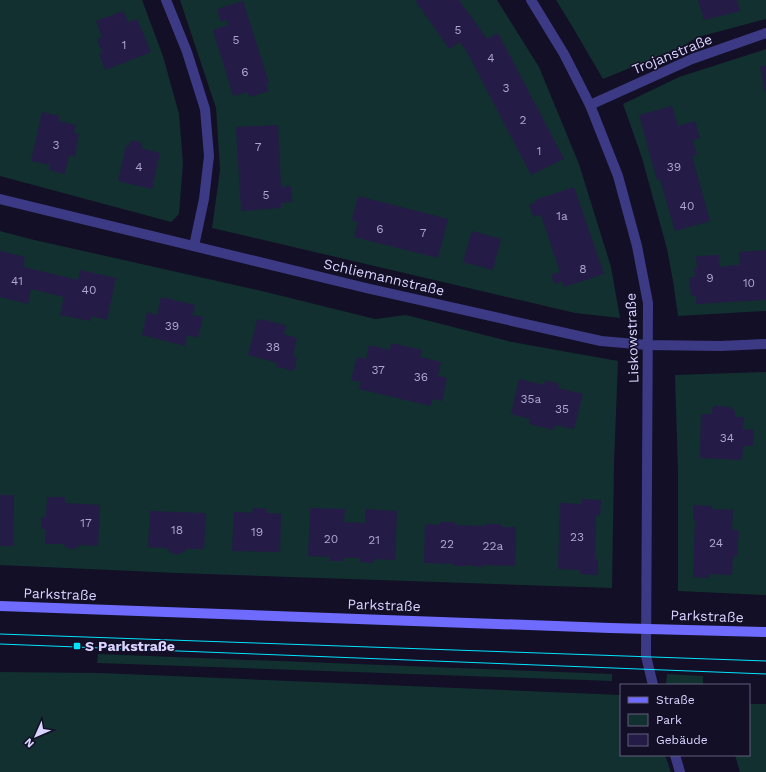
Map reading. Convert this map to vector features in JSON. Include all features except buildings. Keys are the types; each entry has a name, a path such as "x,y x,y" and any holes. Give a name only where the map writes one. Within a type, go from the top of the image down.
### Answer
{"main road":[{"name":"Parkstraße","path":"0,606 610,628 766,632"}],"street":[{"path":"166,0 187,52 205,109 209,156 204,200 194,246"},
{"name":"Liskowstraße","path":"531,0 564,54 590,105 618,176 637,246 648,304 646,656 653,684"},
{"name":"Trojanstraße","path":"590,105 692,59 766,33"},
{"name":"Schliemannstraße","path":"0,199 366,288 600,341 647,345 721,346 766,344"},
{"path":"675,756 680,772"}],"green space":[{"path":"0,0 142,0 163,56 179,114 183,163 179,214 171,222 0,176"},
{"path":"180,0 497,0 539,67 579,164 611,267 620,318 575,313 212,228 220,170 216,108"},
{"path":"556,0 766,0 766,19 698,37 681,47 603,79"},
{"path":"766,49 766,311 678,316 667,249 642,158 623,104 679,77"},
{"path":"0,231 266,292 375,319 406,315 512,342 618,361 614,464 612,588 177,573 0,565"},
{"path":"766,372 766,595 678,591 678,472 675,375"},
{"path":"98,654 612,674 612,681 97,663"},
{"path":"0,672 100,673 620,695 620,756 665,756 671,772 0,772"},
{"path":"667,674 703,676 703,684 666,684"},
{"path":"750,704 766,704 766,772 740,772 735,756 750,756"}],"tram line":[{"path":"0,634 766,661"},
{"path":"0,644 766,674"}],"place":[{"name":"S Parkstraße","path":"77,646"}]}
